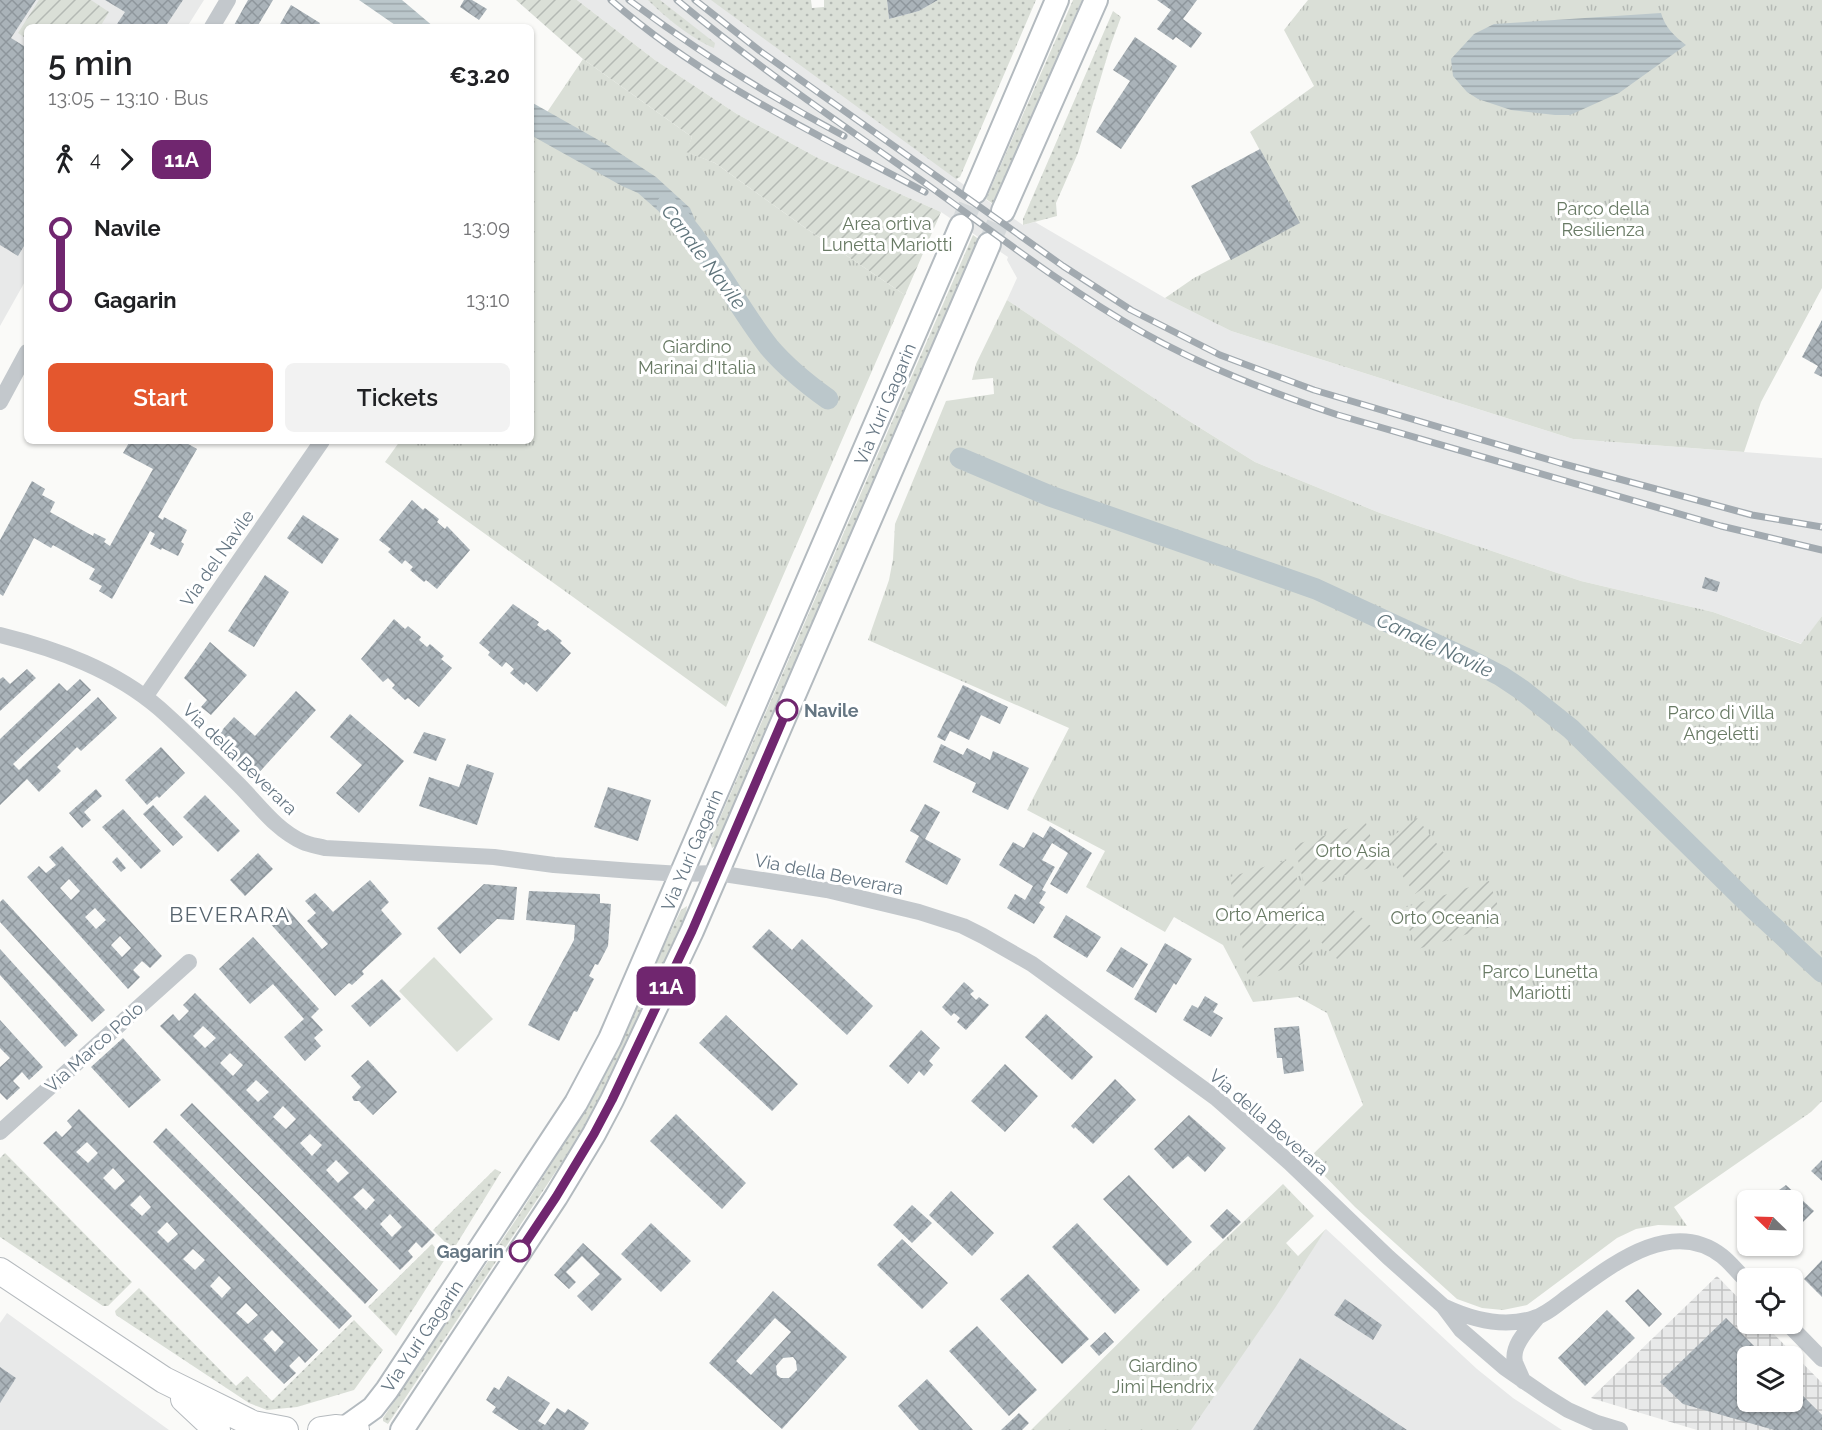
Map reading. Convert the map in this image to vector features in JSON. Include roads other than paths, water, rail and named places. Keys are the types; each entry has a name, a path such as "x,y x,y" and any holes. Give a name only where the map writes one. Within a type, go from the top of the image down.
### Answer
{"main road":[{"path":"975,192 1057,0"},
{"path":"1003,212 1096,0"},
{"name":"Via Yuri Gagarin","path":"341,1429 373,1408 387,1390 576,1103 610,1040 961,226"},
{"name":"Via Yuri Gagarin","path":"402,1430 556,1197 594,1134 692,931 989,244"},
{"path":"0,1271 164,1380 253,1424 285,1430"},
{"path":"164,1380 217,1430"}],"street":[{"path":"214,24 228,0"},
{"path":"0,402 24,358"},
{"name":"Via del Navile","path":"145,697 320,444"},
{"name":"Via della Beverara","path":"0,635 67,656 123,681 145,697 194,741 252,797 266,815 303,842 325,848 494,856 554,865 681,874 717,873 827,890 919,912 963,926 1009,950 1050,977 1216,1098 1290,1163 1443,1306 1461,1330 1524,1382 1568,1410 1620,1430"},
{"name":"Via Marco Polo","path":"0,1132 189,962"},
{"name":"Via della Beverara","path":"1524,1382 1515,1361 1522,1336 1537,1318 1624,1257 1652,1245 1688,1243 1707,1248 1722,1256 1737,1271"},
{"name":"Via della Beverara","path":"1443,1306 1461,1314 1499,1323 1514,1323 1537,1318"},
{"path":"1798,1334 1822,1359"}],"waterway":[{"name":"Canale Navile","path":"667,205 708,256 769,347 797,375 828,399"},
{"name":"Canale Navile","path":"960,458 1050,496 1316,589 1501,676 1571,729 1753,908 1822,972"}],"tunnel":[{"path":"961,226 975,192"},
{"path":"989,244 1003,211"}],"railway":[{"path":"611,0 646,29 722,81 802,127 925,192"},
{"path":"629,0 734,72 844,136"},
{"path":"677,0 799,94 1005,241 1114,315 1165,345 1262,388 1338,415 1721,526 1822,550"},
{"path":"695,0 760,51 1063,266 1131,310 1220,355 1314,390 1560,463 1752,515 1822,527"}],"place":[{"name":"Navile","path":"787,710"},
{"name":"Gagarin","path":"520,1251"}],"district":[{"name":"BEVERARA","path":"230,914"}],"park label":[{"name":"Parco della Resilienza","path":"1603,218"},
{"name":"Area ortiva Lunetta Mariotti","path":"887,233"},
{"name":"Giardino Marinai d'Italia","path":"697,356"},
{"name":"Parco di Villa Angeletti","path":"1721,722"},
{"name":"Orto Asia","path":"1353,850"},
{"name":"Orto America","path":"1270,914"},
{"name":"Orto Oceania","path":"1445,917"},
{"name":"Parco Lunetta Mariotti","path":"1540,981"},
{"name":"Giardino Jimi Hendrix","path":"1163,1375"}]}
